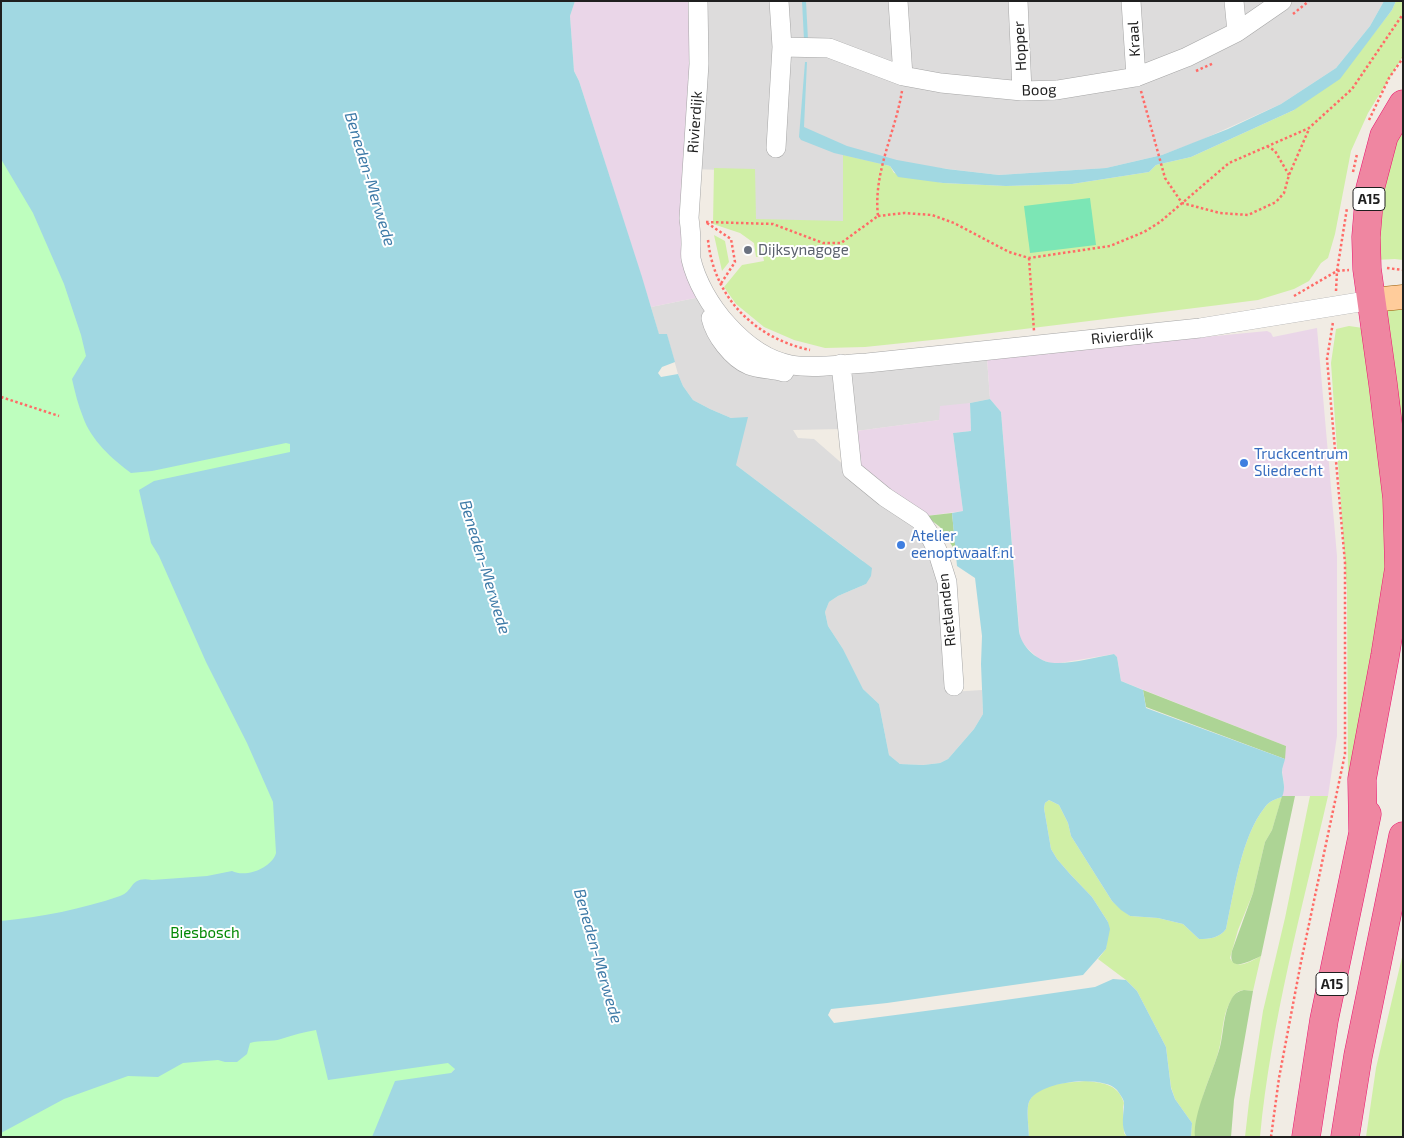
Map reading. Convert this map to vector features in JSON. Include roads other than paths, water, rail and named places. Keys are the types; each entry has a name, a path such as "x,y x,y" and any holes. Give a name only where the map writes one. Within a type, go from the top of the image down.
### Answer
{"highway":[{"name":"A15","path":"1363,832 1362,779 1385,656 1398,568 1396,498 1367,269 1366,237 1370,189 1384,136 1403,104"},
{"name":"A15","path":"1306,1137 1324,1020 1363,832 1403,661"},
{"name":"A15","path":"1345,1137 1358,1056 1403,836"},
{"name":"A15","path":"1358,1056 1396,946 1403,918"}],"main road":[{"name":"Rivierdijk","path":"1372,300 1403,297"}],"street":[{"name":"Rivierdijk","path":"698,1 699,64 689,218 700,241 710,284 719,308 730,313 752,334 792,360 816,366 868,363 1200,328 1372,300"},
{"path":"776,148 782,48 779,1"},
{"path":"898,1 903,76"},
{"name":"Hopper","path":"1018,1 1022,91"},
{"name":"Kraal","path":"1131,1 1136,77"},
{"path":"1234,1 1237,32"},
{"name":"Boog","path":"782,48 829,48 903,76 940,83 1022,91 1057,90 1136,77 1187,57 1237,32 1282,1"},
{"name":"Rivierdijk","path":"719,308 710,316 713,328 730,350 739,358 749,365 784,372 792,360"},
{"name":"Rietlanden","path":"841,364 852,470 885,497 920,520 928,532 942,563 947,582 954,686"}],"water":[{"name":"Beneden-Merwede","path":"1,1 575,1 570,16 574,71 579,81 659,334 667,334 675,362 662,367 658,373 661,377 678,374 683,386 693,400 710,409 731,418 748,417 736,465 872,568 871,576 866,584 829,602 825,612 828,626 843,649 863,689 879,704 889,755 900,764 923,765 940,763 948,759 974,729 983,714 982,636 975,578 957,566 952,513 963,511 953,433 971,431 970,403 990,399 1001,412 1019,631 1020,637 1027,648 1037,657 1055,663 1114,654 1117,657 1121,681 1143,690 1146,708 1285,759 1282,770 1284,788 1282,797 1267,805 1257,819 1250,834 1244,849 1226,929 1221,934 1199,939 1183,924 1158,918 1130,916 1121,910 1112,901 1071,836 1068,823 1059,805 1049,800 1045,803 1044,808 1051,849 1057,859 1092,897 1108,922 1110,929 1106,949 1083,975 887,1003 831,1009 828,1015 834,1023 1095,987 1113,979 1126,980 1137,991 1166,1047 1171,1088 1175,1099 1192,1123 1191,1137 1127,1137 1123,1125 1124,1101 1117,1090 1110,1085 1085,1081 1057,1085 1044,1089 1035,1095 1028,1105 1029,1137 372,1137 395,1081 451,1073 455,1069 448,1063 328,1080 316,1030 277,1040 250,1043 247,1054 237,1062 218,1060 183,1063 158,1077 128,1076 64,1099 1,1133 1,921 62,912 106,901 125,894 139,880 207,876 232,871 238,873 251,872 264,867 274,858 276,853 273,802 247,743 206,662 159,556 151,543 139,490 154,481 290,452 290,444 286,443 152,471 131,473 110,455 91,433 81,412 72,379 86,356 81,335 64,284 33,213 1,159"},
{"path":"1384,1 1396,1 1392,10 1340,79 1294,110 1191,157 1156,165 1149,172 1072,184 1006,186 943,183 898,177 890,166 834,153 801,140 799,137 805,62 807,62 804,127 847,146 897,160 947,169 999,175 1106,168 1162,155 1228,129 1281,104 1336,68 1370,26"}],"waterway":[{"path":"804,1 806,40"}],"place":[{"name":"Dijksynagoge","path":"748,250"},
{"name":"Truckcentrum Sliedrecht","path":"1244,463"},
{"name":"Atelier eenoptwaalf.nl","path":"901,545"}],"park label":[{"name":"Biesbosch","path":"205,933"}]}
